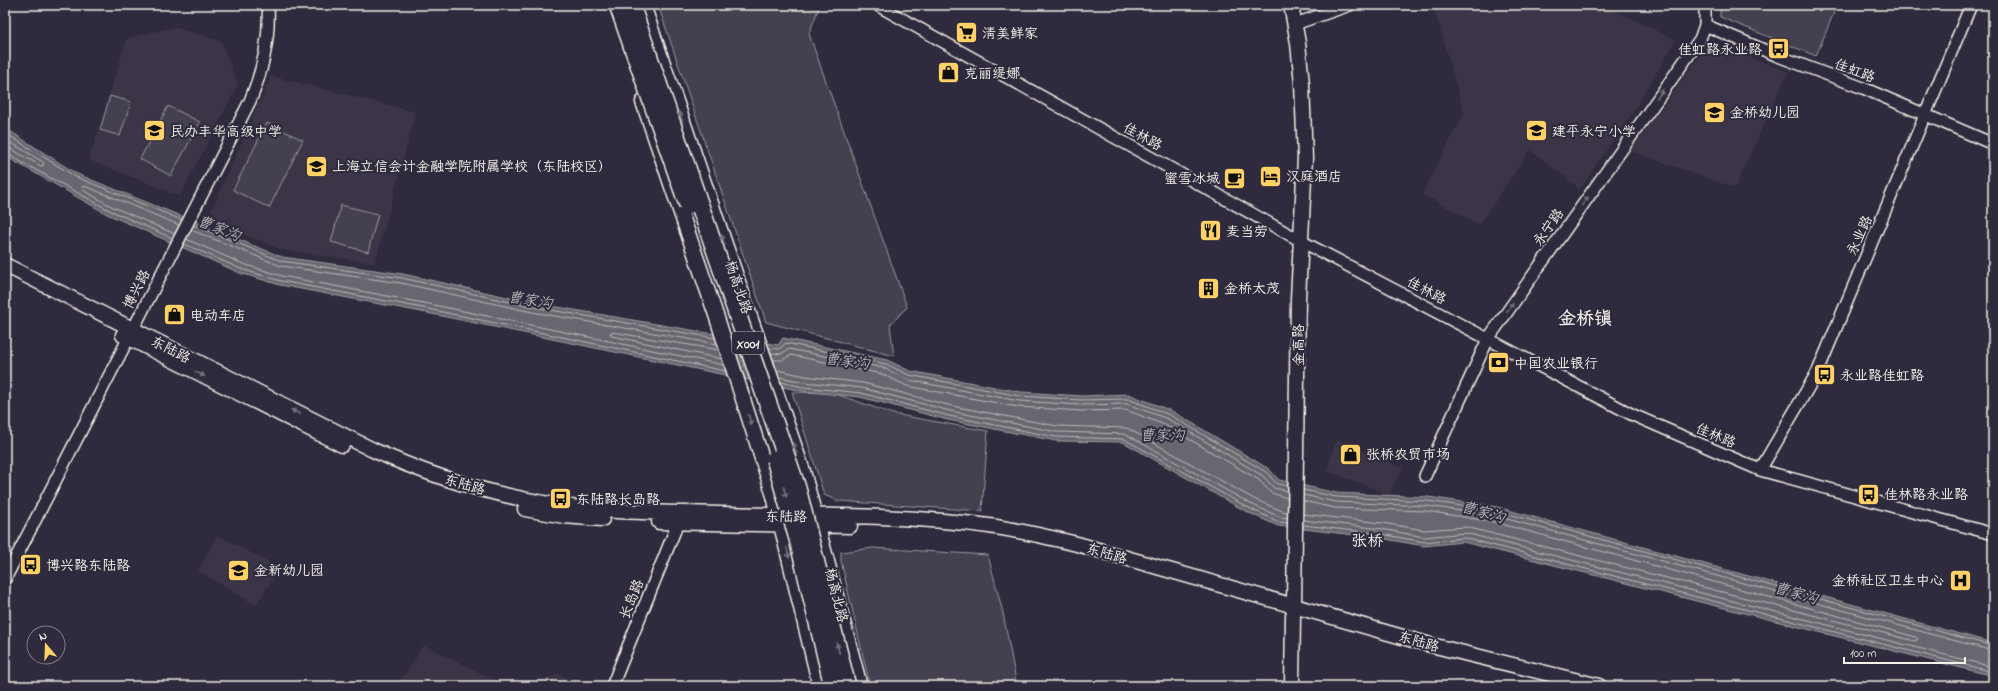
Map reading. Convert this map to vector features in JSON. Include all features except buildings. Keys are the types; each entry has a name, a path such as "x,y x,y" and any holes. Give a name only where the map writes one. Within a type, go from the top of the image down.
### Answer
{"highway":[{"name":"杨高北路","path":"618,5 779,470 798,540 833,686"},
{"name":"杨高北路","path":"631,5 797,488 847,686"}],"main road":[{"name":"X001","path":"610,5 739,382 781,520 820,686"},
{"name":"杨高北路","path":"643,5 803,471 860,686"},
{"name":"金高路","path":"1291,5 1295,24 1302,84 1305,158 1298,299 1297,469 1292,686"},
{"name":"东陆路","path":"5,265 130,333 369,458 447,490 516,508 564,516 607,520 678,522 781,520 817,521 928,530 1016,540 1494,662 1599,686"},
{"name":"东陆路","path":"5,275 130,333 373,450 419,470 466,485 518,498 586,508 754,516 781,520"},
{"name":"东陆路","path":"1293,610 1425,653 1554,686"}],"street":[{"name":"博兴路","path":"5,579 194,206 250,101 258,81 267,43 268,5"},
{"name":"佳林路","path":"877,5 1301,241 1633,415 1760,470 1993,534"},
{"path":"1295,24 1350,5"},
{"name":"永宁路","path":"1425,476 1488,339 1700,39 1705,25 1705,5"},
{"name":"永业路","path":"1760,470 1818,371 1971,5"},
{"name":"佳虹路","path":"1705,25 1778,56 1863,88 1993,144"},
{"name":"长岛路","path":"612,686 678,522"}],"shaded area":[{"path":"658,5 817,5 819,7 809,34 907,307 890,325 894,356 766,322"},
{"name":"建平永宁小学","path":"1433,5 1603,5 1676,40 1634,110 1580,189 1530,150 1479,225 1422,194 1464,113"},
{"path":"1720,5 1837,5 1816,56 1720,17"},
{"name":"民办丰华高级中学","path":"174,27 221,41 238,85 180,196 89,160 127,38"},
{"name":"金桥幼儿园","path":"1710,42 1788,72 1735,188 1630,151"},
{"name":"上海立信会计金融学院附属学校（东陆校区）","path":"271,76 416,112 375,263 282,250 207,220"},
{"path":"110,96 131,102 120,136 100,130"},
{"path":"168,106 200,122 171,176 140,159"},
{"path":"267,123 303,140 269,208 233,190"},
{"path":"341,205 378,214 368,252 331,242"},
{"path":"792,392 833,393 893,414 988,431 982,511 838,501 824,495"},
{"name":"张桥农贸市场","path":"1336,439 1403,468 1389,494 1327,471"},
{"name":"金新幼儿园","path":"217,535 280,568 256,605 198,571"},
{"path":"873,548 988,555 1003,613 1017,686 870,686 841,561 841,552"},
{"path":"424,645 507,686 397,686"},
{"path":"559,674 581,686 518,686"}],"water":[{"name":"曹家沟","path":"5,128 77,174 282,257 403,274 534,303 778,345 783,338 887,360 910,371 1021,392 1082,396 1128,394 1172,411 1269,469 1279,480 1336,493 1428,497 1497,507 1993,643 1993,676 1463,542 1424,546 1380,538 1278,526 1247,512 1123,442 1056,441 948,420 860,397 802,391 427,313 280,285 240,273 107,214 5,156"}],"place":[{"name":"清美鲜家","path":"966,33"},
{"name":"佳虹路永业路","path":"1778,49"},
{"name":"克丽缇娜","path":"948,73"},
{"name":"金桥幼儿园","path":"1714,112"},
{"name":"民办丰华高级中学","path":"155,131"},
{"name":"建平永宁小学","path":"1537,131"},
{"name":"上海立信会计金融学院附属学校（东陆校区）","path":"316,166"},
{"name":"汉庭酒店","path":"1270,176"},
{"name":"蜜雪冰城","path":"1235,178"},
{"name":"麦当劳","path":"1210,231"},
{"name":"金桥太茂","path":"1208,288"},
{"name":"电动车店","path":"175,315"},
{"name":"中国农业银行","path":"1498,363"},
{"name":"永业路佳虹路","path":"1824,375"},
{"name":"张桥农贸市场","path":"1351,454"},
{"name":"佳林路永业路","path":"1868,494"},
{"name":"东陆路长岛路","path":"560,499"},
{"name":"博兴路东陆路","path":"30,565"},
{"name":"金新幼儿园","path":"239,570"},
{"name":"金桥社区卫生中心","path":"1960,580"}],"district":[{"name":"金桥镇","path":"1585,318"},
{"name":"张桥","path":"1367,540"}]}
